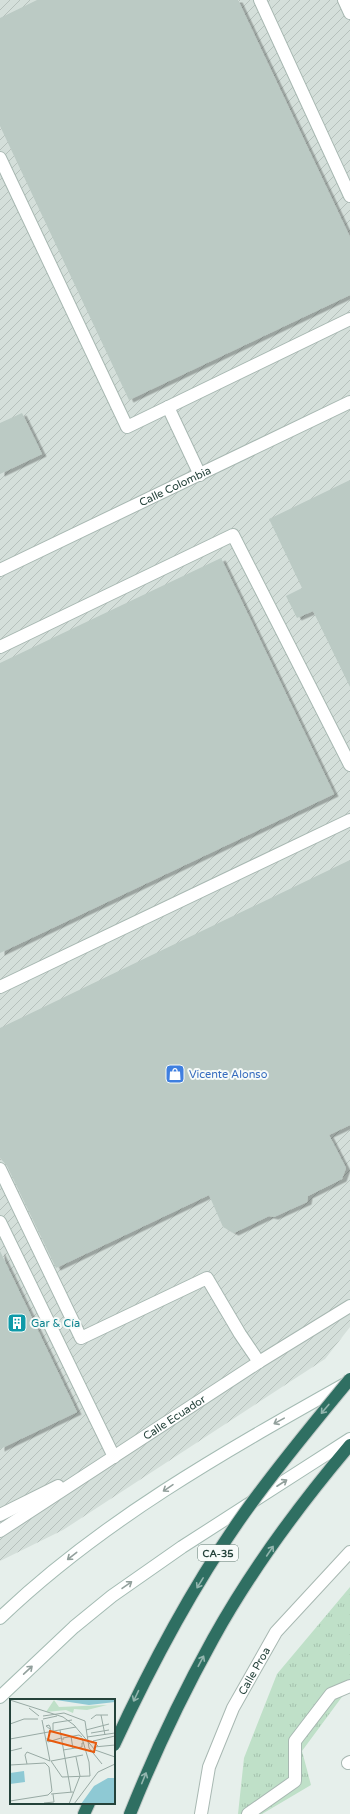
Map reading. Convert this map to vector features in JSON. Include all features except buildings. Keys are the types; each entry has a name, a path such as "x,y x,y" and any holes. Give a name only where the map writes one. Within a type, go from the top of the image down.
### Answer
{"highway":[{"name":"CA-35","path":"115,1743 142,1685 174,1625 211,1565 243,1516 280,1465 350,1381"},
{"path":"130,1814 151,1762 214,1637 251,1578 290,1522 350,1445"},
{"path":"84,1814 89,1804"}],"street":[{"path":"260,0 350,196"},
{"path":"344,0 350,13"},
{"path":"0,158 127,427 350,318"},
{"name":"Calle Colombia","path":"0,570 350,402"},
{"path":"168,407 200,475"},
{"path":"0,647 233,534 350,765"},
{"path":"0,987 350,820"},
{"path":"0,1169 81,1338 207,1278 240,1334 259,1362"},
{"path":"0,1222 114,1457"},
{"name":"Calle Ecuador","path":"0,1531 259,1362 350,1306"},
{"path":"0,1618 16,1603 103,1532 160,1493 231,1449 350,1381"},
{"path":"0,1696 74,1627 112,1596 182,1547 350,1439"},
{"path":"0,1514 102,1465"},
{"name":"Calle Proa","path":"201,1814 209,1767 233,1708 276,1632 350,1552"},
{"path":"248,1814 295,1781 295,1741 331,1694 350,1686"}],"shaded area":[{"path":"0,0 350,0 350,1327 325,1359 63,1530 0,1561"}],"green space":[{"path":"350,1587 350,1686 302,1751 311,1785 262,1814 238,1814 244,1758 277,1674"}],"place":[{"name":"Vicente Alonso","path":"175,1074"},
{"name":"Gar & Cía","path":"17,1323"}]}
